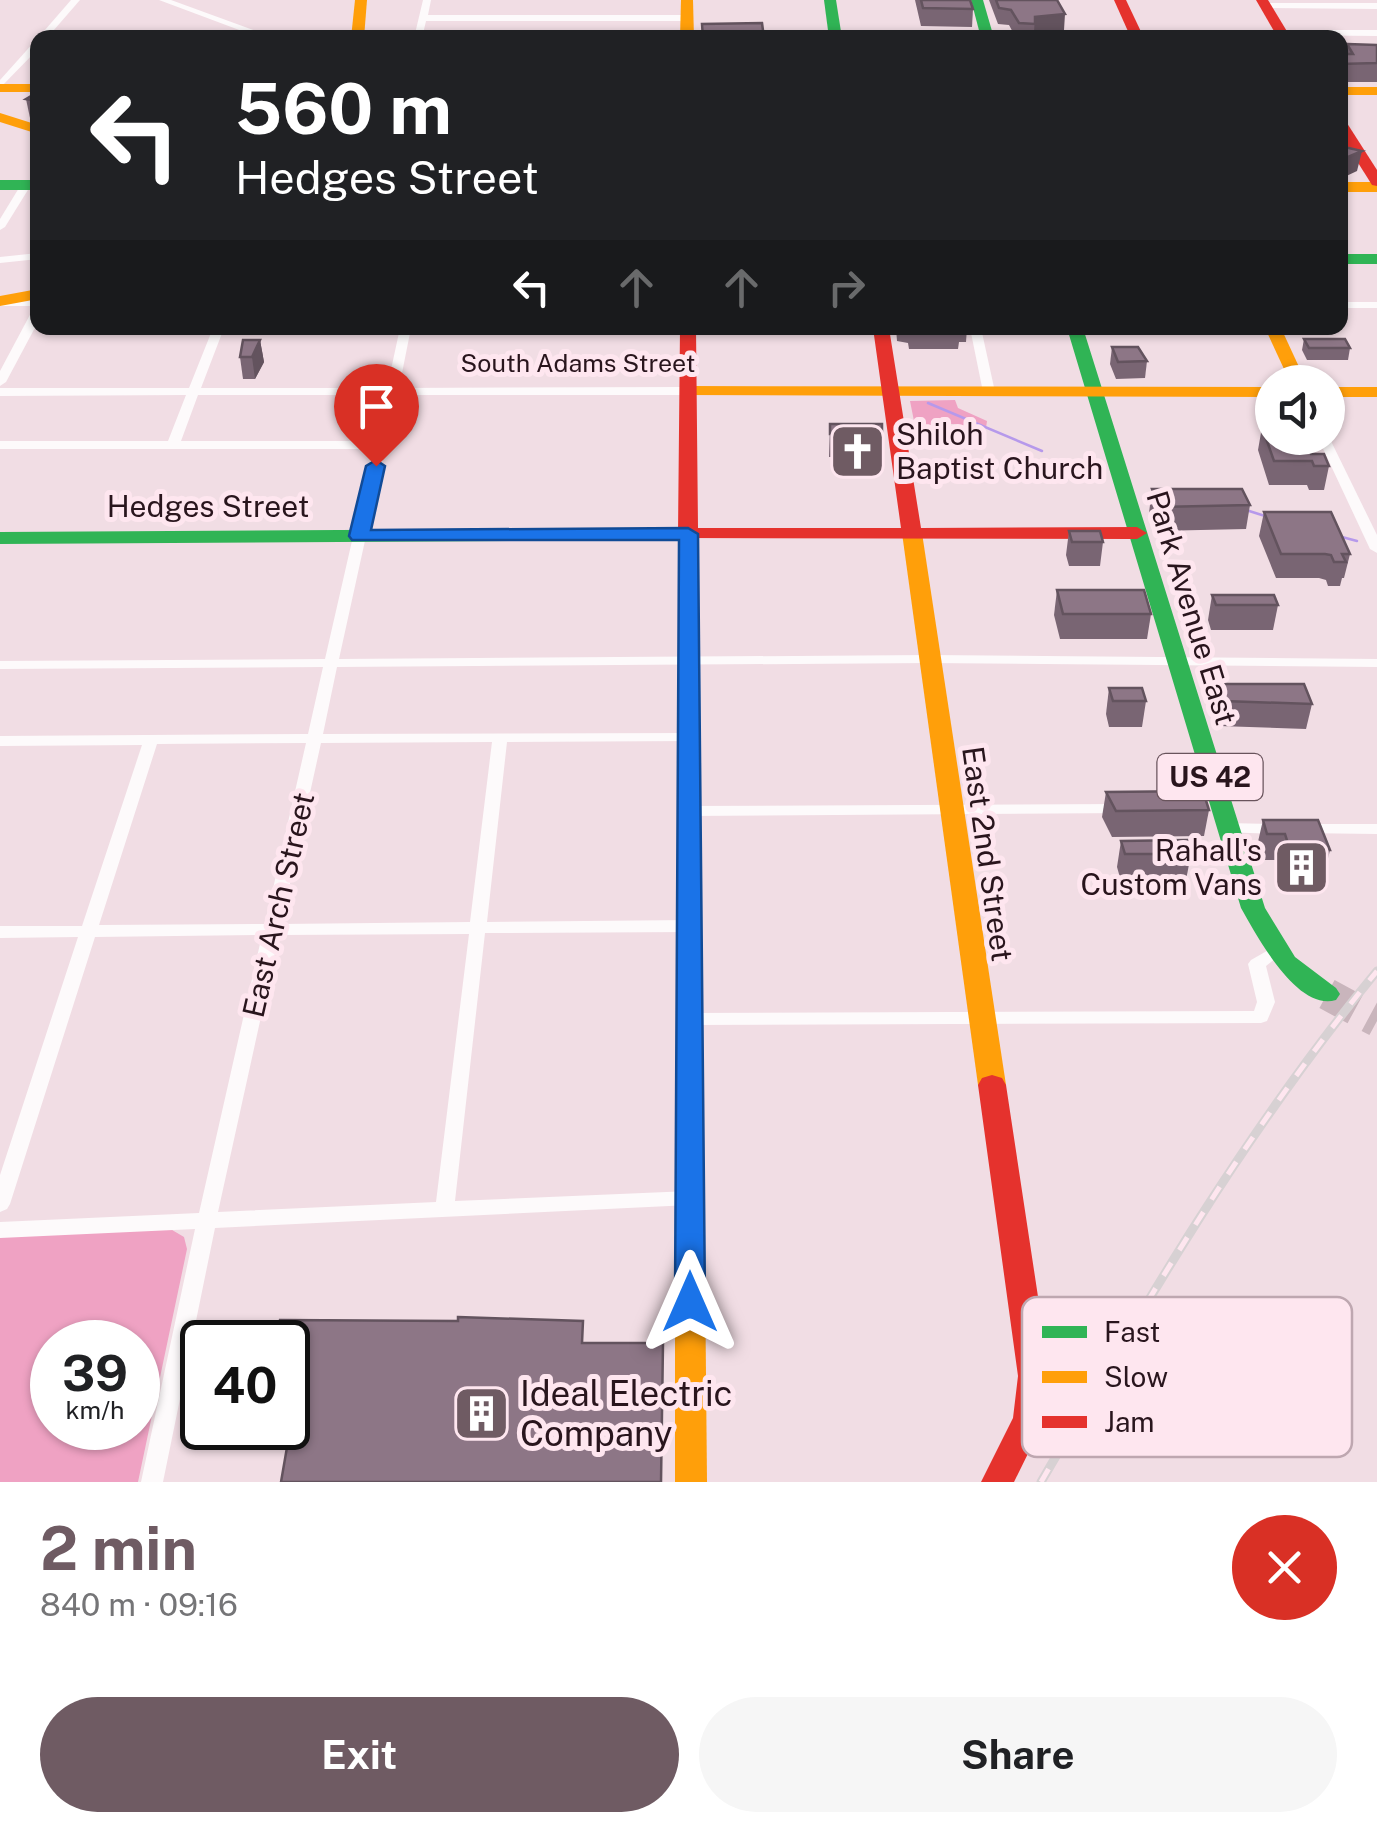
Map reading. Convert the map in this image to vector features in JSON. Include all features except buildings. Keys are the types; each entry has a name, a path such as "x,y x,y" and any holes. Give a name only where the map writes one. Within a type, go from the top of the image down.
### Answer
{"main road":[{"path":"358,30 361,0"},
{"path":"830,0 835,30"},
{"path":"976,0 985,30"},
{"path":"1120,0 1134,30"},
{"path":"1263,3 1281,30"},
{"path":"1,83 30,87"},
{"path":"1348,91 1377,91"},
{"path":"0,118 30,127"},
{"path":"1348,187 1377,185 1358,150"},
{"path":"0,184 30,185"},
{"path":"1348,259 1377,259"},
{"path":"0,302 30,296"},
{"path":"688,335 691,1482"},
{"name":"East 2nd Street","path":"881,335 1022,1307"},
{"name":"Park Avenue East","path":"1077,335 1176,663 1215,815 1254,908 1277,951 1296,972 1327,994"},
{"path":"1276,335 1290,365"},
{"name":"South Adams Street","path":"688,391 1255,392"},
{"path":"1345,392 1377,392"},
{"name":"Hedges Street","path":"0,538 1137,533"},
{"name":"East 2nd Street","path":"996,1482 1022,1436"}],"street":[{"path":"49,30 76,0"},
{"path":"163,0 248,30"},
{"path":"420,30 427,0"},
{"path":"618,18 619,0"},
{"path":"1263,3 1377,6"},
{"path":"422,18 687,19"},
{"path":"1348,34 1377,33"},
{"path":"1,83 30,52"},
{"path":"0,227 30,188"},
{"path":"0,260 30,258"},
{"path":"0,302 30,303"},
{"path":"1348,304 1377,304"},
{"path":"0,382 30,326"},
{"path":"174,445 215,335"},
{"name":"East Arch Street","path":"152,1482 206,1219 274,930 404,335"},
{"path":"977,335 989,392"},
{"name":"South Adams Street","path":"0,392 688,391"},
{"path":"0,445 380,445"},
{"path":"1332,455 1376,544"},
{"path":"0,665 930,659 1377,663"},
{"path":"0,741 689,736"},
{"path":"445,1208 500,738"},
{"path":"0,1204 151,740"},
{"path":"689,811 1142,809"},
{"path":"1215,815 1377,829"},
{"path":"0,932 689,926"},
{"path":"689,1019 1261,1017 1266,1002 1257,964 1277,951"},
{"path":"0,1230 690,1198"}],"shaded area":[{"path":"955,400 958,408 987,421 986,428 944,423 937,428 915,426 910,401"},
{"path":"167,1227 184,1237 187,1249 160,1377 160,1320 30,1320 30,1450 145,1450 138,1482 0,1482 0,1235"}],"waterway":[{"path":"928,403 1042,451"},
{"path":"1246,510 1265,516"},
{"path":"1342,537 1357,541"}],"tunnel":[{"path":"1327,994 1377,1021"}],"railway":[{"path":"1150,1297 1240,1156 1377,971"},
{"path":"1041,1482 1056,1457"}],"traffic: fast":[{"path":"830,0 835,30"},
{"path":"977,0 986,30"},
{"path":"0,185 30,185"},
{"path":"1348,259 1377,259"},
{"path":"1077,335 1253,908 1286,963 1327,994"},
{"path":"0,538 688,534 689,757"}],"traffic: slow":[{"path":"358,30 361,0"},
{"path":"687,0 687,30"},
{"path":"0,88 30,88"},
{"path":"1348,91 1377,91"},
{"path":"0,117 30,127"},
{"path":"1348,187 1377,187"},
{"path":"0,301 30,295"},
{"path":"1276,335 1290,365"},
{"path":"688,391 1255,392"},
{"path":"1345,392 1377,392"},
{"path":"912,533 992,1085"},
{"path":"690,1270 691,1482"}],"traffic: jam":[{"path":"1120,0 1134,30"},
{"path":"1262,0 1280,30"},
{"path":"1348,136 1377,182"},
{"path":"688,335 688,534 1137,533"},
{"path":"882,335 912,533"},
{"path":"689,757 690,1270"},
{"path":"992,1085 1023,1297"},
{"path":"997,1482 1022,1433"}],"place":[{"name":"Shiloh Baptist Church","path":"857,452"},
{"name":"Rahall's Custom Vans","path":"1301,868"},
{"name":"Ideal Electric Company","path":"481,1414"}],"route":[{"path":"376,466 359,536 688,534 690,1302"}]}
